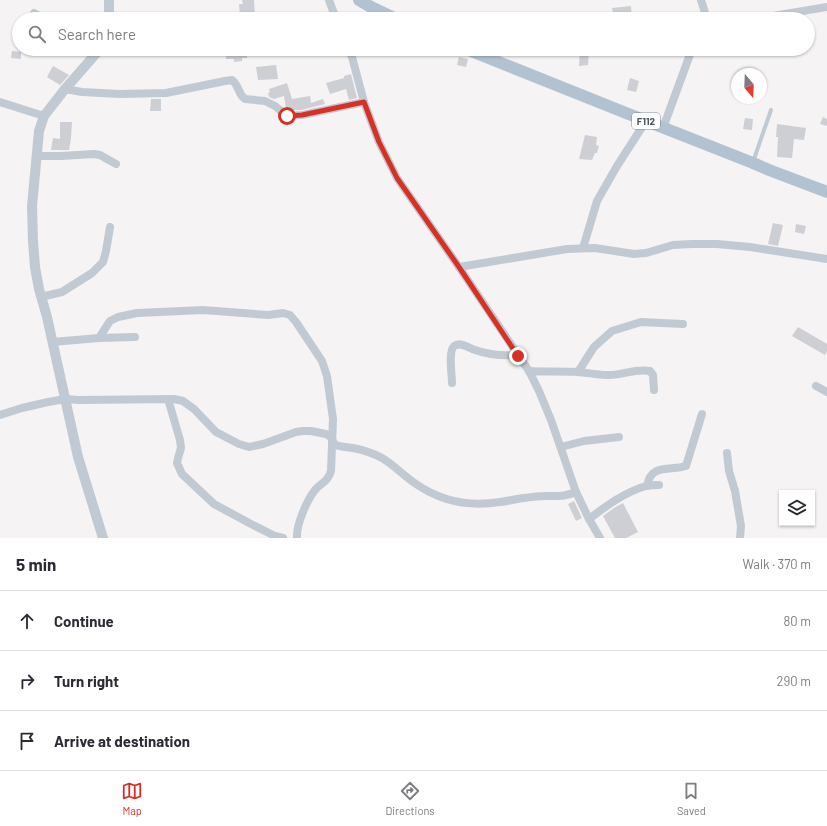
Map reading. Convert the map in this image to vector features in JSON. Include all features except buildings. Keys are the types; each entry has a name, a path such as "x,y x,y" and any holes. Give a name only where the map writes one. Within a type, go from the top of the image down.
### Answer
{"main road":[{"path":"359,0 381,12"},
{"name":"F112","path":"484,56 827,192"}],"street":[{"path":"109,0 109,12"},
{"path":"329,0 333,12"},
{"path":"701,0 705,12"},
{"path":"797,12 827,7"},
{"path":"94,56 44,116 39,131 32,206 35,267 41,297 78,458 103,538"},
{"path":"352,56 364,102 379,142 397,178 459,267 528,371 539,391 551,420 576,492 600,538"},
{"path":"663,128 689,56"},
{"path":"65,89 82,92 120,94 166,93 232,80 237,84 239,93 245,100 265,101 275,106 287,116 302,115 364,102"},
{"path":"0,102 44,116"},
{"path":"583,248 597,201 617,166 646,121"},
{"path":"36,156 94,154 100,155 116,164"},
{"path":"41,297 62,292 92,273 103,262 110,227"},
{"path":"459,267 567,249 595,248 634,254 646,253 673,245 717,244 750,247 827,259"},
{"path":"99,338 110,321 118,317 137,313 203,310 268,315 284,313 290,315 322,361 325,368 334,419 331,471 329,478 316,489 310,497 301,518 297,538"},
{"path":"578,372 594,347 612,331 640,322 683,324"},
{"path":"52,342 99,338 136,337"},
{"path":"452,383 451,352 454,346 458,344 504,356 518,356"},
{"path":"528,371 578,372 607,375 614,375 633,370 650,371 653,375 654,390"},
{"path":"816,386 827,392"},
{"path":"0,415 22,408 65,399 174,399 183,401 194,409 216,432 239,444 249,447 263,444 296,432 311,431 326,434 331,437 335,445 363,450 382,458 416,484 444,499 457,502 481,504 518,498 568,495 576,492"},
{"path":"168,399 180,440 181,448 177,463 182,474 214,504 275,536 283,538"},
{"path":"647,486 650,475 659,470 686,466 702,414"},
{"path":"560,447 584,441 618,437"},
{"path":"727,453 729,472 735,491 741,526 740,538"},
{"path":"589,519 602,509 626,495 647,486 659,485"}],"lane":[{"path":"753,163 771,110"}],"route":[{"path":"287,116 302,115 364,102 379,142 397,178 459,267 518,356"}]}
